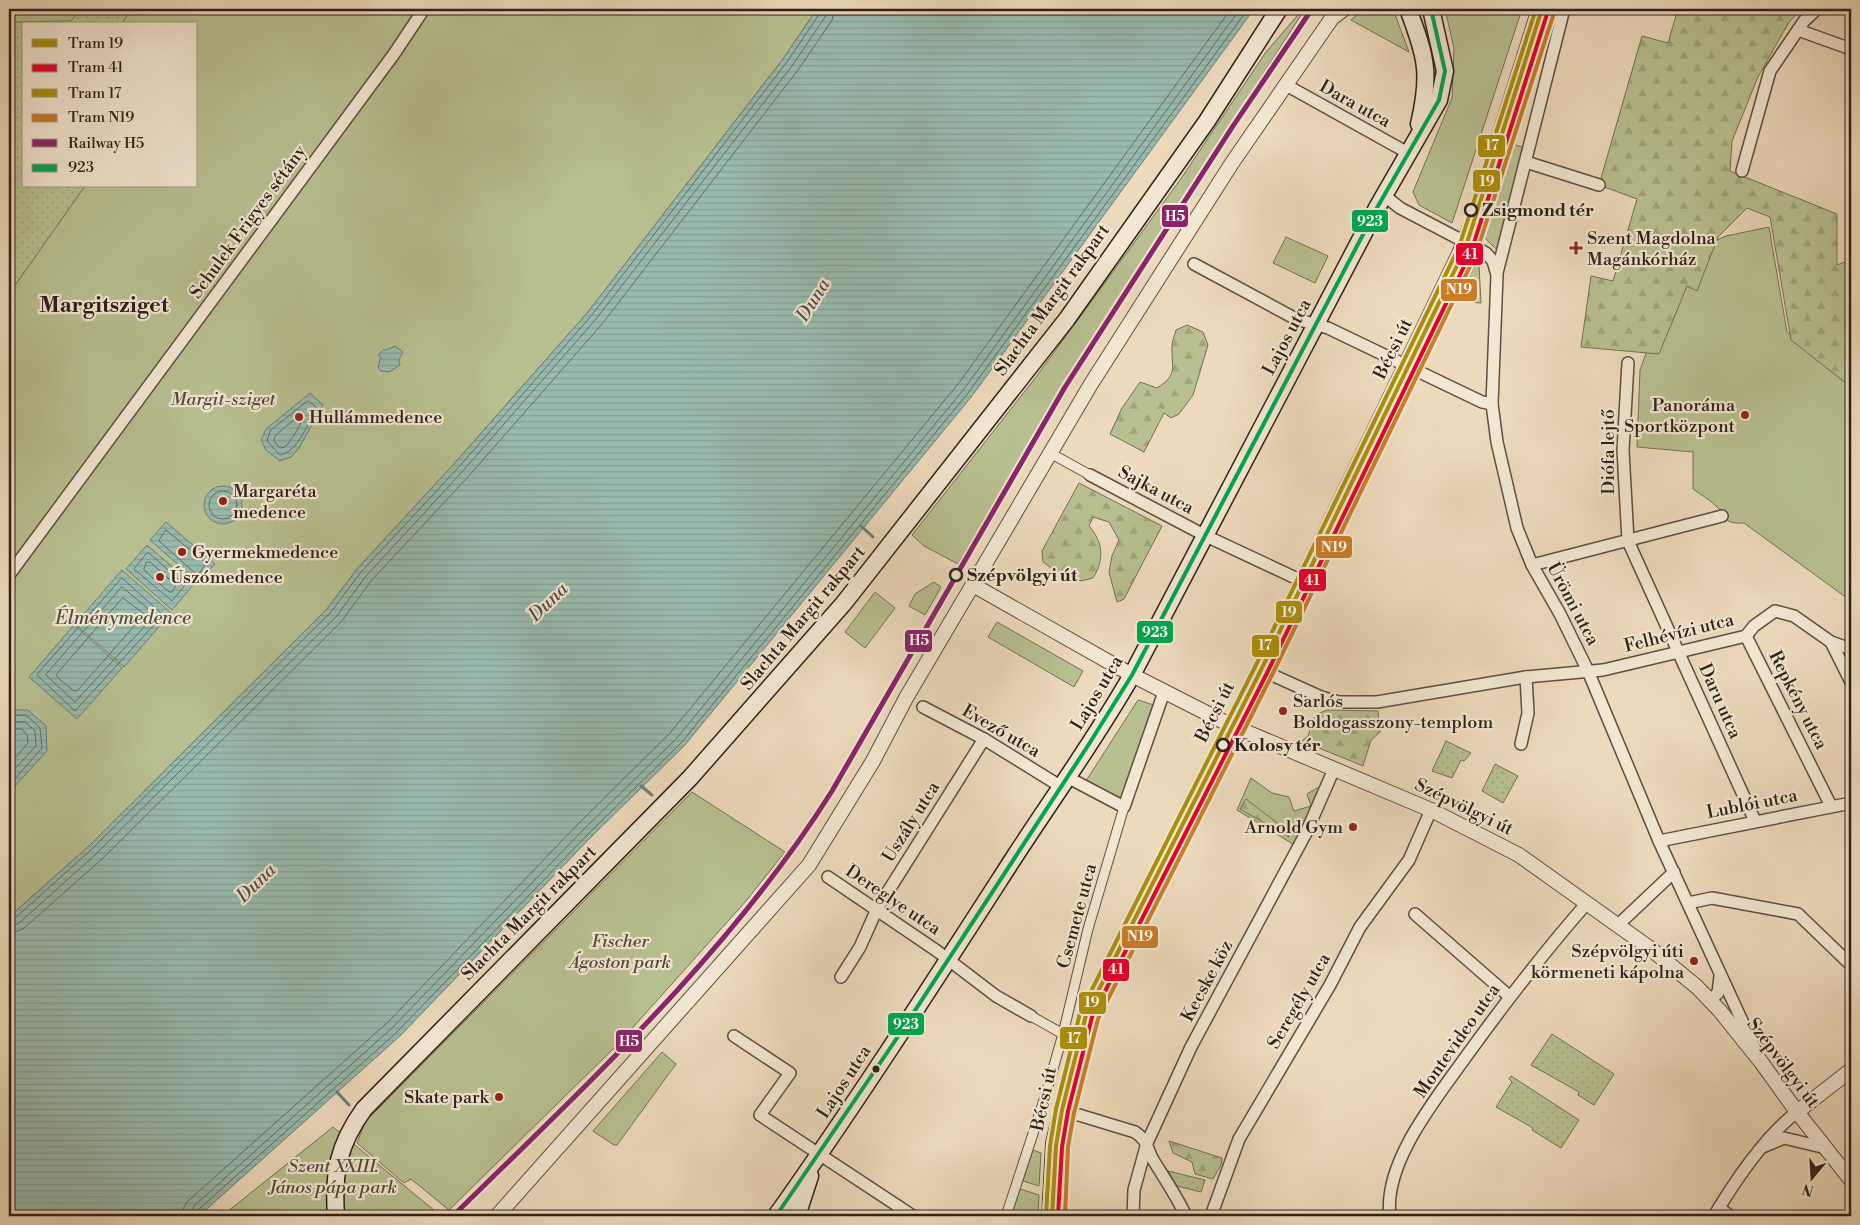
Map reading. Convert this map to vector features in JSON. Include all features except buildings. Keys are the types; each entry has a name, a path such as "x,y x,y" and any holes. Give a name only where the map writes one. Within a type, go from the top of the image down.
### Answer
{"main road":[{"name":"Slachta Margit rakpart","path":"336,1216 335,1184 337,1163 352,1126 364,1109 690,778 844,603 1067,319 1207,121 1279,9"},
{"path":"1408,9 1417,31 1427,77 1425,102 1416,138"},
{"path":"1416,138 1429,120 1444,84 1443,57 1431,9"},
{"name":"Lajos utca","path":"776,1216 817,1160 1063,781 1109,715 1206,536 1416,138"},
{"name":"Lajos utca","path":"797,1216 817,1160"},
{"path":"782,1216 792,1195"}],"street":[{"name":"Schulek Frigyes sétány","path":"9,575 394,54 424,9"},
{"path":"498,1216 809,865 873,761 906,698 1050,453 1173,253 1333,13 1344,9"},
{"path":"1385,196 1400,208 1465,240 1539,9"},
{"path":"1497,275 1564,9"},
{"path":"1742,170 1770,71 1798,30 1817,9"},
{"path":"1798,30 1851,49"},
{"name":"Dara utca","path":"1286,85 1408,153"},
{"path":"1526,162 1598,185"},
{"name":"Ürömi utca","path":"1465,240 1486,253 1493,261 1497,275 1492,404 1497,442 1514,519 1532,565 1560,614 1588,671 1660,841 1720,976 1761,1062"},
{"name":"Bécsi út","path":"1049,1216 1053,1143 1084,1015 1259,669 1465,240"},
{"path":"1194,264 1296,319 1328,328 1482,402 1492,404"},
{"name":"Diófa lejtő","path":"1628,363 1623,450 1628,541"},
{"name":"Sajka utca","path":"1050,453 1206,536 1302,581"},
{"path":"1532,565 1722,516"},
{"name":"Daru utca","path":"1628,541 1755,821"},
{"name":"Szépvölgyi út","path":"973,584 1132,675 1230,725 1431,810 1519,855 1672,965 1710,1000 1761,1062 1797,1112 1851,1180"},
{"name":"Felhévízi utca","path":"1259,669 1321,697 1339,702 1377,702 1526,677 1588,671 1679,652 1746,636 1754,626 1774,610 1794,616 1831,642 1851,649"},
{"name":"Repkény utca","path":"1746,636 1831,806"},
{"path":"1831,642 1851,682"},
{"path":"1521,744 1528,713 1526,677"},
{"path":"1063,781 1124,807 1164,692"},
{"name":"Evező utca","path":"923,707 1063,781"},
{"name":"Uszály utca","path":"841,977 860,946 877,910 984,739"},
{"name":"Kecske köz","path":"1133,1216 1134,1190 1148,1143 1191,1047 1306,833 1334,769"},
{"name":"Lublói utca","path":"1660,841 1851,803"},
{"name":"Csemete utca","path":"1006,1216 1033,1138 1063,1034 1088,929 1124,807"},
{"name":"Seregély utca","path":"1211,1216 1239,1139 1330,985 1360,927 1409,860 1431,810"},
{"path":"1618,925 1674,872"},
{"name":"Dereglye utca","path":"828,877 948,960 996,996 1063,1034"},
{"path":"1688,903 1712,898 1798,914 1851,965"},
{"name":"Montevideo utca","path":"1390,1216 1392,1188 1410,1141 1434,1102 1509,996 1587,903"},
{"path":"1415,914 1509,996"},
{"path":"1710,1000 1718,993 1720,976"},
{"path":"734,1036 790,1073 760,1115 817,1160 912,1216"},
{"path":"1730,1216 1716,1212 1748,1166 1797,1112 1851,1070"},
{"path":"1079,1115 1136,1132 1148,1143 1152,1158 1176,1194 1186,1216"},
{"path":"1764,1147 1784,1138 1826,1148"}],"green space":[{"name":"Margit-sziget","path":"9,9 817,9 783,59 588,312 453,465 357,569 327,609 89,846 9,917"},
{"path":"80,9 126,9 130,11 123,22 22,22 22,188 84,188 9,294 9,22 71,21"},
{"path":"1305,9 1062,386 958,564 924,546 912,535 1036,377 1180,180 1266,52"},
{"path":"1363,9 1393,9 1409,52 1351,20"},
{"path":"1445,9 1522,9 1452,223 1419,205 1413,192 1452,98 1454,48"},
{"path":"1678,9 1802,9 1789,22 1758,77 1732,141 1730,171 1837,214 1837,265 1844,262 1851,280 1851,387 1791,340 1770,217 1747,208 1718,237 1697,291 1687,286 1659,354 1581,347 1591,276 1613,281 1637,199 1599,185 1642,36 1668,43"},
{"path":"1509,143 1526,148 1500,253 1484,237 1481,229"},
{"name":"Panoráma Sportközpont","path":"1769,227 1787,332 1851,384 1851,601 1744,523 1729,521 1714,504 1693,489 1693,452 1637,447 1640,370 1655,329 1712,242 1726,236"},
{"path":"1286,237 1328,256 1315,283 1273,263"},
{"path":"1476,263 1479,265 1481,303 1457,301"},
{"path":"1187,325 1203,332 1208,345 1193,395 1179,414 1171,418 1164,413 1144,452 1110,434 1122,408 1140,382 1157,388 1168,379 1172,370 1172,344 1176,330"},
{"path":"1079,483 1162,526 1124,599 1117,602 1109,572 1112,556 1119,540 1109,522 1093,517 1089,526 1100,544 1101,551 1097,571 1093,578 1081,581 1053,569 1043,562 1042,551"},
{"path":"934,582 941,587 925,615 909,606 915,594"},
{"path":"875,592 895,608 865,648 845,632"},
{"path":"997,622 1083,671 1074,687 988,637"},
{"path":"1138,700 1157,706 1124,799 1118,801 1084,784"},
{"path":"1327,710 1378,711 1380,732 1371,740 1363,766 1302,741 1308,736 1315,715"},
{"path":"1446,741 1471,753 1464,761 1461,760 1452,778 1432,771"},
{"path":"1495,764 1518,776 1503,803 1482,791"},
{"path":"1251,778 1272,793 1289,797 1294,811 1311,806 1307,794 1324,784 1302,837 1293,844 1237,810"},
{"name":"Fischer Ágoston park","path":"692,792 785,852 746,901 618,1044 449,1210 411,1179 404,1183 357,1143 365,1122"},
{"path":"1246,799 1285,829 1289,837 1240,809"},
{"path":"1552,1034 1614,1074 1594,1105 1578,1095 1579,1092 1531,1065"},
{"path":"662,1052 676,1064 617,1145 614,1145 593,1131"},
{"path":"1511,1076 1579,1120 1561,1148 1532,1130 1533,1128 1496,1107 1512,1082 1509,1079"},
{"name":"Szent XXIII. János pápa park","path":"333,1127 441,1216 222,1216"},
{"path":"1169,1141 1222,1158 1221,1165 1213,1179 1195,1174 1192,1162 1173,1153"},
{"path":"1033,1150 1041,1153 1039,1186 1023,1181"},
{"path":"1168,1171 1205,1180 1201,1192 1177,1186"},
{"path":"1020,1189 1039,1195 1038,1216 1011,1216"}],"water":[{"name":"Duna","path":"817,9 1254,9 972,396 684,746 592,836 401,1035 199,1216 9,1216 9,917 89,846 327,609 357,569 453,465 588,312 783,59"},
{"path":"395,346 403,352 399,360 400,365 389,372 381,371 378,367 381,357 378,355 384,349"},
{"name":"Hullámmedence","path":"310,393 323,405 299,448 291,457 280,461 266,450 261,440 266,429"},
{"name":"Margaréta medence","path":"223,486 230,487 236,492 241,498 241,512 236,518 230,523 223,524 216,523 210,518 205,512 204,505 205,498 210,492 216,487"},
{"name":"Gyermekmedence","path":"166,522 215,564 198,582 150,540"},
{"name":"Úszómedence","path":"147,545 193,585 172,610 126,569"},
{"name":"Élménymedence","path":"122,570 171,613 124,667 75,624"},
{"path":"74,625 122,668 77,719 29,677"},
{"path":"9,710 28,710 46,726 47,751 15,786 9,787"}],"waterway":[{"path":"861,526 873,537"},
{"path":"641,786 652,795"},
{"path":"337,1092 349,1105"}],"tram line":[{"name":"17","path":"1046,1216 1050,1146 1056,1109 1080,1013 1255,667 1459,247 1536,9"},
{"name":"19","path":"1052,1216 1056,1146 1062,1110 1086,1015 1261,670 1465,249 1542,9"},
{"name":"41","path":"1058,1216 1062,1147 1068,1111 1092,1017 1267,673 1471,252 1548,11"},
{"name":"N19","path":"1065,1216 1068,1147 1074,1113 1098,1019 1272,675 1476,254 1554,13"}],"rail line":[{"name":"H5","path":"453,1216 555,1117 655,1014 749,907 792,850 832,791 1065,387 1233,126 1312,9"}],"transit line":[{"name":"923","path":"776,1216 897,1038 1132,675 1378,206 1439,100 1445,71 1431,9"}],"place":[{"name":"Zsigmond tér","path":"1471,210"},
{"name":"Szent Magdolna Magánkórház","path":"1576,248"},
{"name":"Panoráma Sportközpont","path":"1745,415"},
{"name":"Hullámmedence","path":"299,417"},
{"name":"Margaréta medence","path":"223,501"},
{"name":"Gyermekmedence","path":"182,552"},
{"name":"Szépvölgyi út","path":"956,575"},
{"name":"Úszómedence","path":"160,577"},
{"name":"Sarlós Boldogasszony-templom","path":"1283,711"},
{"name":"Kolosy tér","path":"1223,745"},
{"name":"Arnold Gym","path":"1353,827"},
{"name":"Szépvölgyi úti körmeneti kápolna","path":"1694,961"},
{"name":"Skate park","path":"499,1097"}],"district":[{"name":"Margitsziget","path":"104,305"}]}
